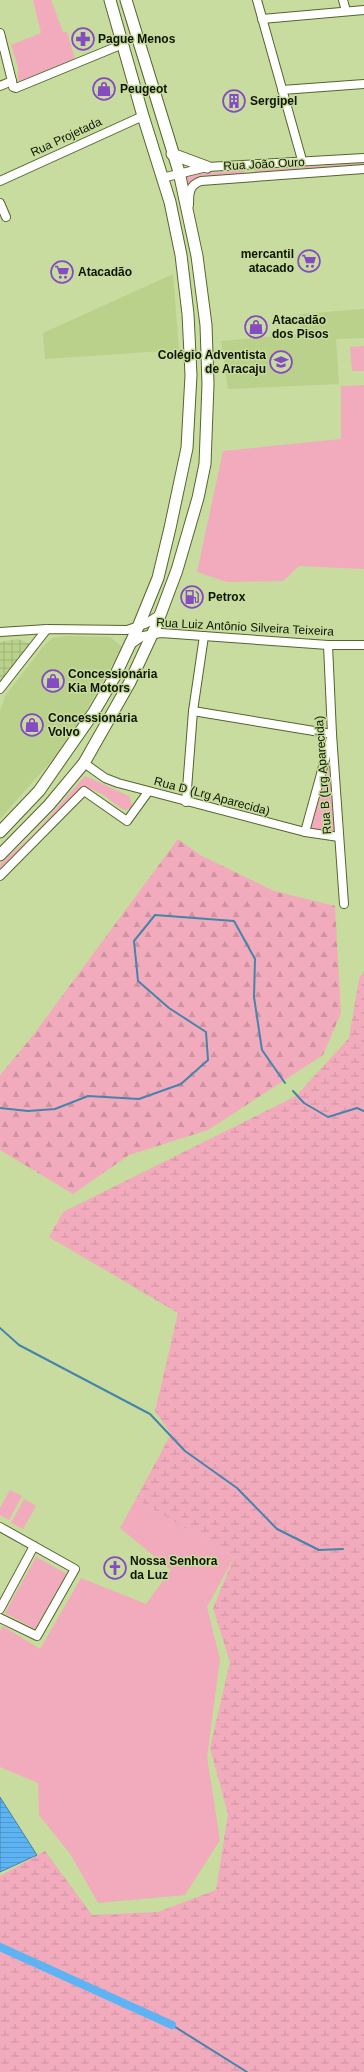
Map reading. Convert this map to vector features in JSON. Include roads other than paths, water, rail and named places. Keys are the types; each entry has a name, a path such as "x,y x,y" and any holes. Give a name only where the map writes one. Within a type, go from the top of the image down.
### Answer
{"main road":[{"path":"0,832 39,792 66,754 107,691 129,646 158,578 187,448 191,375 188,314 181,255 170,202 142,116 110,0"},
{"path":"0,855 49,805 84,762 130,682 153,634 161,613 198,498 205,457 208,392 206,325 197,256 179,172 172,154 126,0"},
{"path":"172,154 207,167"}],"street":[{"path":"257,0 302,160"},
{"path":"343,0 346,11"},
{"path":"262,19 364,10"},
{"path":"0,33 13,87 16,88 123,44"},
{"path":"0,86 12,81"},
{"path":"282,90 364,84"},
{"name":"Rua Projetada","path":"0,181 142,116"},
{"name":"Rua João Ouro","path":"162,178 179,172 207,167 302,160 364,158"},
{"path":"248,165 246,172 248,176"},
{"name":"Rua João Ouro","path":"188,210 189,192 196,182 248,176 364,169"},
{"path":"0,203 6,217"},
{"path":"0,632 47,629 127,630 138,627 161,613"},
{"path":"1,690 47,629"},
{"name":"Rua Luiz Antônio Silveira Teixeira","path":"129,646 143,636 153,634 364,645"},
{"path":"186,802 193,711 204,636"},
{"name":"Rua B (Lrg Aparecida)","path":"328,644 332,734 344,904"},
{"path":"193,711 332,734 305,832"},
{"name":"Rua D (Lrg Aparecida)","path":"84,762 112,781 148,792 305,832 339,837"},
{"path":"0,876 84,791 127,821 148,792"},
{"path":"0,1526 75,1569 37,1636 0,1618"},
{"path":"0,1609 34,1546"}],"water":[{"path":"0,1797 37,1855 0,1872"}],"waterway":[{"path":"0,1108 28,1111 55,1109 88,1096 139,1099 181,1084 208,1060 206,1032 169,1008 138,981 134,941 155,915 234,921 255,959 254,997 262,1050 285,1083"},
{"path":"293,1091 304,1103 328,1117 357,1108 364,1111"},
{"path":"0,1328 19,1345 150,1414 185,1451 237,1488 277,1529 319,1550 343,1549"},
{"path":"0,1947 172,2025"},
{"path":"172,2025 247,2072"}],"place":[{"name":"Pague Menos","path":"83,39"},
{"name":"Peugeot","path":"104,89"},
{"name":"Sergipel","path":"234,101"},
{"name":"mercantil atacado","path":"309,261"},
{"name":"Atacadão","path":"62,272"},
{"name":"Atacadão dos Pisos","path":"256,327"},
{"name":"Colégio Adventista de Aracaju","path":"281,362"},
{"name":"Petrox","path":"192,597"},
{"name":"Concessionária Kia Motors","path":"53,681"},
{"name":"Concessionária Volvo","path":"32,725"},
{"name":"Nossa Senhora da Luz","path":"115,1568"}]}
